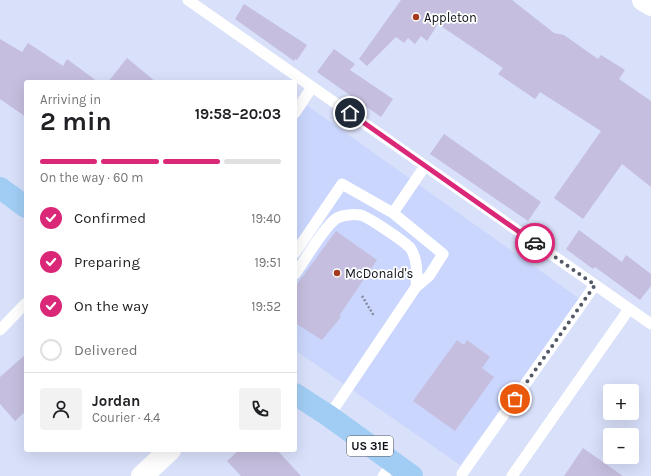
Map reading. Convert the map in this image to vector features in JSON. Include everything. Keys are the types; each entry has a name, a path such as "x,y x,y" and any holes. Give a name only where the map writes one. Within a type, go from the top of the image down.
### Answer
{"main road":[{"path":"0,188 24,205"},
{"name":"US 31E","path":"297,395 329,416 388,469 412,476"}],"street":[{"path":"643,0 651,5"},
{"path":"142,476 168,452"}],"lane":[{"path":"188,0 651,324"},
{"path":"297,110 312,87"},
{"path":"393,213 425,166"},
{"path":"297,250 342,184 393,213 443,254 430,276 416,287 329,416"},
{"path":"297,271 329,225 337,218 351,214 362,215 410,248 416,259 418,272 416,287"},
{"path":"462,474 595,285"},
{"path":"0,330 24,305"},
{"path":"512,476 629,309"}],"shaded area":[{"path":"297,98 580,299 460,465 297,351"}],"building":[{"path":"401,0 512,0 554,33 564,35 598,59 601,55 625,70 619,79 651,101 651,187 622,164 583,219 554,198 601,131 540,92 535,99 498,74 503,68 438,24 427,41 421,36 415,44 408,38 404,43 396,37 367,66 359,59"},
{"path":"244,4 307,45 297,60 295,59 294,61 235,19"},
{"path":"0,39 22,52 28,43 63,66 67,59 95,80 24,80 24,116 0,99"},
{"path":"334,49 355,64 350,70 393,99 381,117 317,72"},
{"path":"127,58 154,80 110,80"},
{"path":"444,134 541,202 528,221 430,154"},
{"path":"579,230 622,262 626,255 651,274 651,286 640,300 595,267 593,269 566,249"},
{"name":"McDonald's","path":"336,231 377,260 339,316 341,317 322,340 297,324 297,284"},
{"path":"457,340 464,345 467,340 490,357 482,368 494,377 455,431 413,401"},
{"path":"24,356 24,413 15,421 0,404 0,377"},
{"path":"583,448 603,462 603,464 606,464 623,476 564,476"},
{"path":"237,452 279,452 301,476 241,476 227,461"}],"way so far":[{"path":"515,399 595,285 535,243"}],"place":[{"name":"Appleton","path":"416,17"},
{"name":"McDonald's","path":"337,273"}],"route":[{"path":"350,113 535,243"}]}
